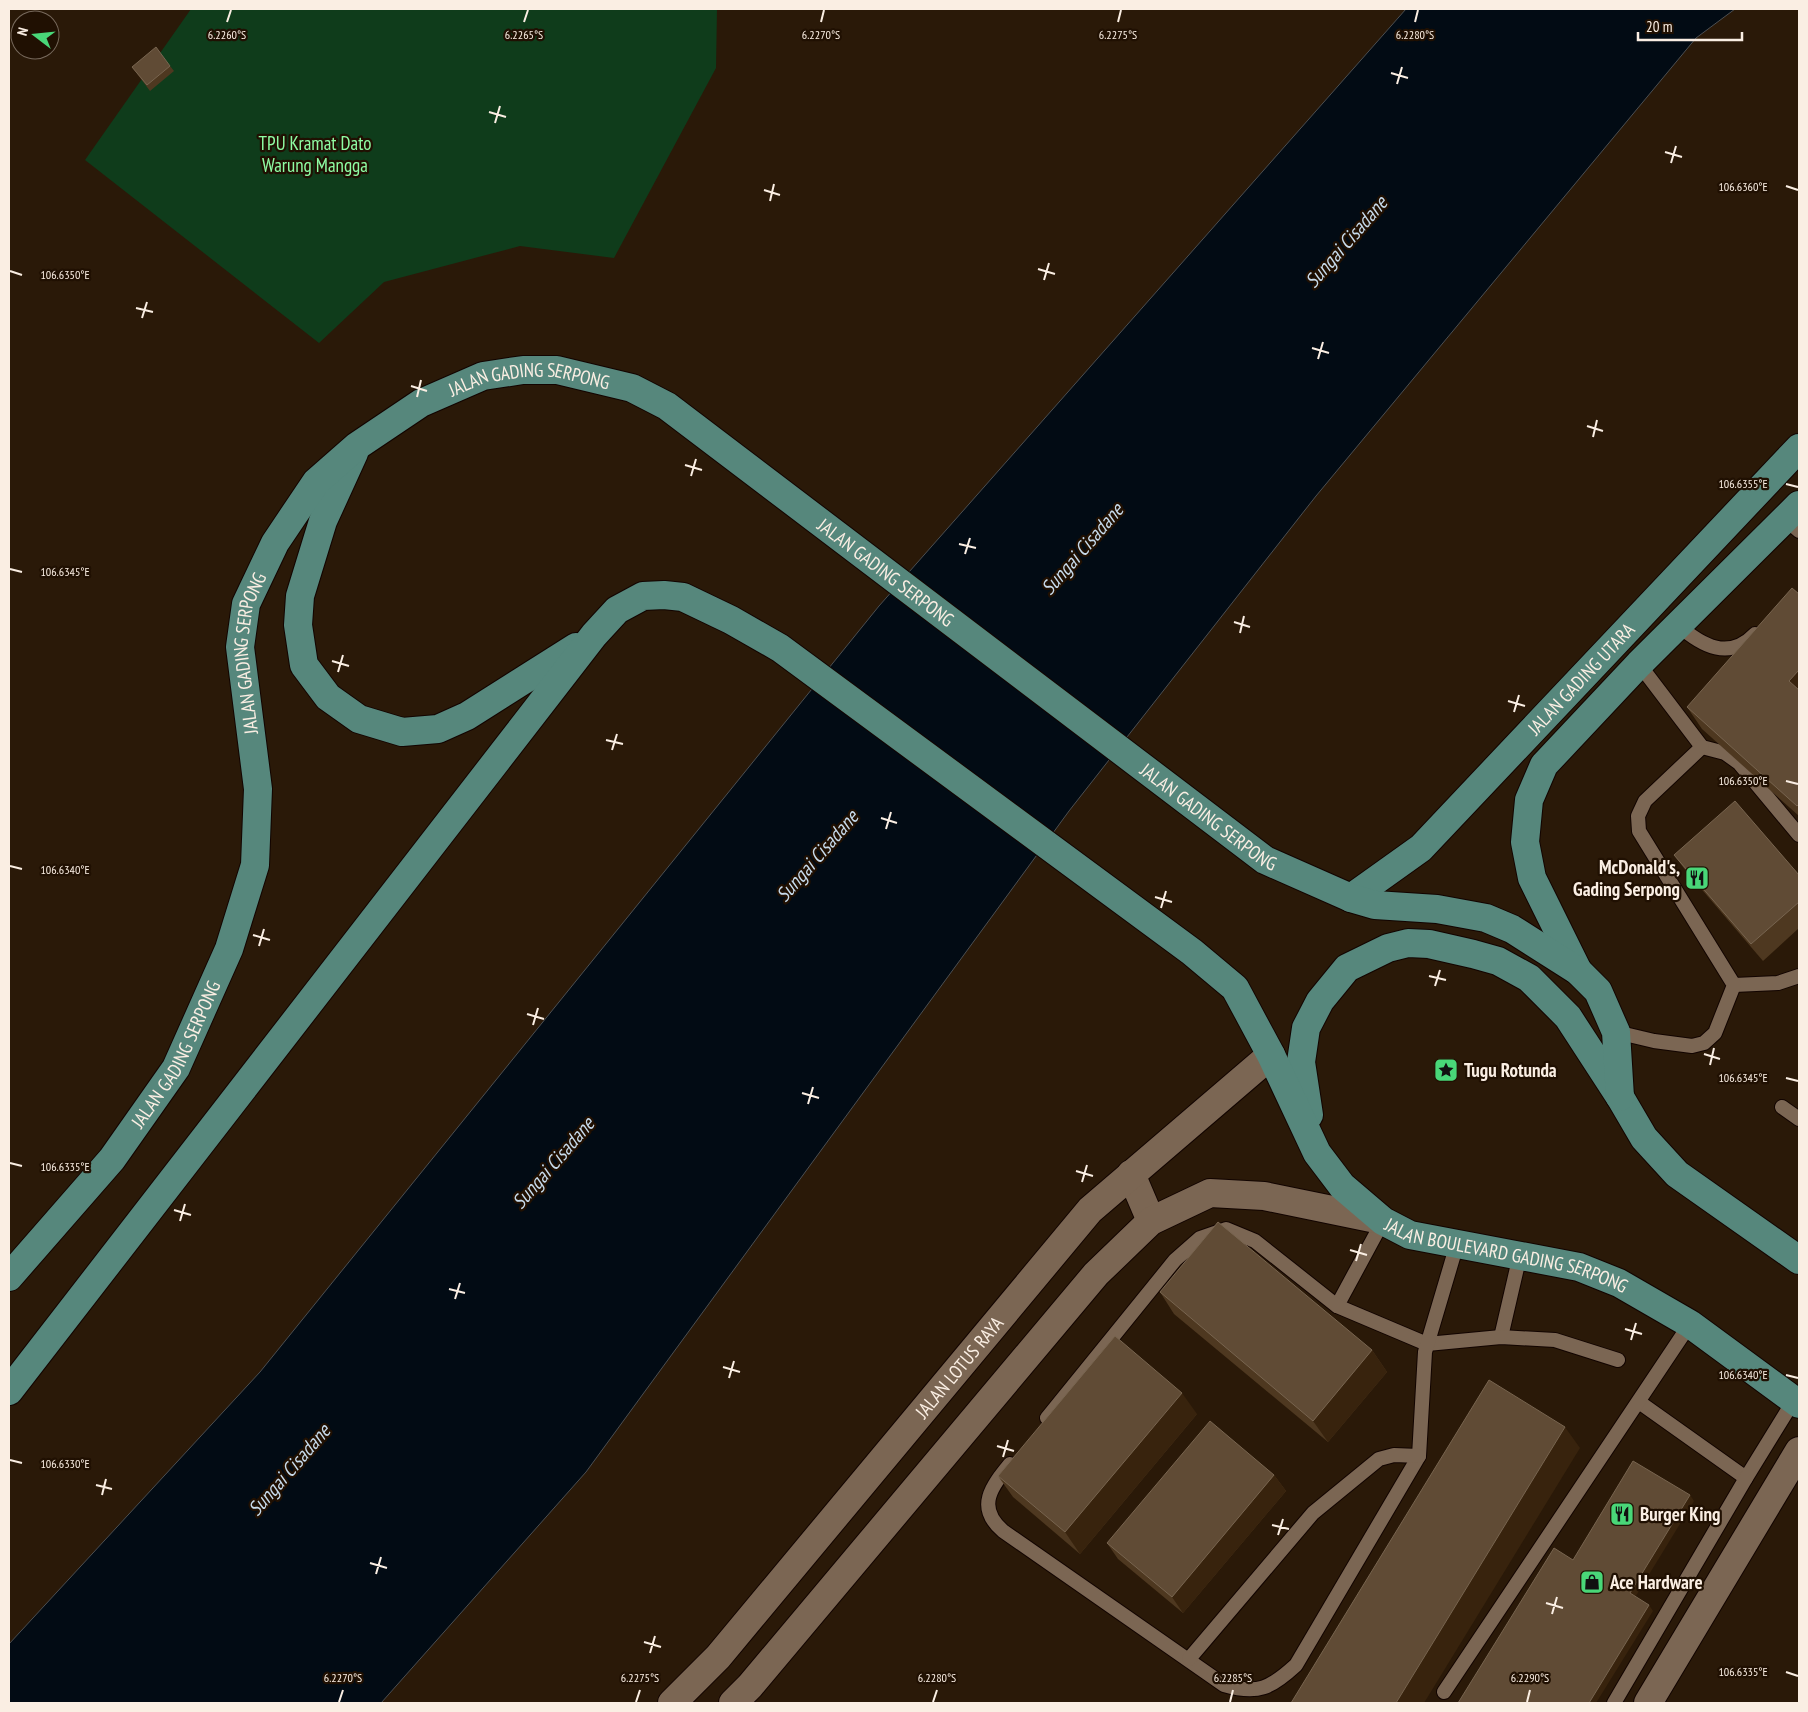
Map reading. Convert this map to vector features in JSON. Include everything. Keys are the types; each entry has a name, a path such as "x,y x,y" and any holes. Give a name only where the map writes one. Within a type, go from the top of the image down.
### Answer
{"main road":[{"name":"JALAN GADING SERPONG","path":"9,1277 112,1159 176,1068 229,949 255,864 258,808 258,789 240,647 246,604 275,543 316,482 357,446 421,403 483,376 523,370 557,370 632,388 667,406 1265,860 1363,902"},
{"path":"357,446 323,521 300,596 298,625 304,665 328,697 359,718 402,732 438,729 468,716 594,635"},
{"name":"JALAN GADING UTARA","path":"1363,902 1421,848 1799,448"},
{"name":"JALAN GADING UTARA","path":"1578,970 1532,878 1525,842 1528,800 1544,766 1678,625 1795,518"},
{"path":"9,1391 594,635 617,610 643,596 664,595 683,597 731,620 780,648 1192,952 1235,988 1271,1055"},
{"path":"1363,902 1437,909 1486,918 1512,929 1578,970 1598,991 1616,1032 1620,1097"},
{"path":"1312,1141 1301,1062 1306,1028 1320,1000 1347,968 1388,948 1408,943 1429,944 1472,954 1498,961 1528,978 1568,1017 1644,1138 1677,1174 1799,1260"},
{"name":"JALAN BOULEVARD GADING SERPONG","path":"1271,1055 1318,1153 1342,1186 1382,1221 1410,1235 1578,1267 1619,1283 1690,1324 1797,1402"}],"street":[{"name":"JALAN LOTUS RAYA","path":"672,1703 718,1656 1090,1210 1271,1055"},
{"path":"1131,1174 1150,1221"},
{"path":"733,1703 756,1679 1096,1274 1150,1221 1210,1192 1264,1196 1382,1221"},
{"path":"1648,1703 1799,1451"}],"lane":[{"path":"1678,625 1707,645 1723,649 1745,644 1766,623"},
{"path":"1639,664 1702,747 1725,753 1739,763 1799,835"},
{"path":"1702,747 1645,801 1638,816 1639,831 1734,985"},
{"path":"1734,985 1778,984 1799,976"},
{"path":"1616,1032 1654,1041 1692,1046 1704,1042 1715,1033 1734,985"},
{"path":"1782,1107 1799,1119"},
{"path":"1337,1306 1382,1221"},
{"path":"1040,1426 1174,1260 1200,1238 1226,1229 1255,1240 1337,1306 1426,1344 1501,1337 1555,1340 1618,1360"},
{"path":"1016,1457 991,1489 988,1503 990,1516 994,1524 1224,1685 1249,1691 1279,1680 1296,1665 1419,1456 1426,1344 1457,1244"},
{"path":"1501,1337 1520,1255"},
{"path":"1444,1692 1690,1324"},
{"path":"1639,1402 1746,1478"},
{"path":"1614,1703 1746,1478 1797,1402"},
{"path":"1189,1659 1313,1513 1379,1459 1394,1455 1419,1456"}],"green space":[{"name":"TPU Kramat Dato Warung Mangga","path":"191,9 717,9 716,68 614,258 520,246 384,282 319,343 85,160"}],"water":[{"name":"Sungai Cisadane","path":"1406,9 1735,9 1696,38 1316,496 1069,811 586,1472 381,1703 9,1703 9,1644 260,1372 879,606"}],"building":[{"path":"156,47 170,66 147,85 132,67"},
{"path":"1792,588 1799,594 1799,670 1789,681 1799,690 1799,804 1797,806 1687,707"},
{"path":"1735,801 1799,875 1799,902 1751,944 1674,855"},
{"path":"1218,1222 1372,1350 1313,1421 1160,1292"},
{"path":"1115,1336 1182,1393 1065,1532 998,1476"},
{"path":"1489,1380 1565,1427 1396,1703 1291,1703"},
{"path":"1210,1421 1274,1475 1172,1597 1107,1543"},
{"name":"Ace Hardware","path":"1633,1461 1690,1495 1630,1593 1649,1605 1589,1703 1458,1703 1554,1548 1573,1560"}],"place":[{"name":"McDonald's, Gading Serpong","path":"1697,878"},
{"name":"Tugu Rotunda","path":"1446,1070"},
{"name":"Burger King","path":"1622,1514"},
{"name":"Ace Hardware","path":"1592,1582"}]}
